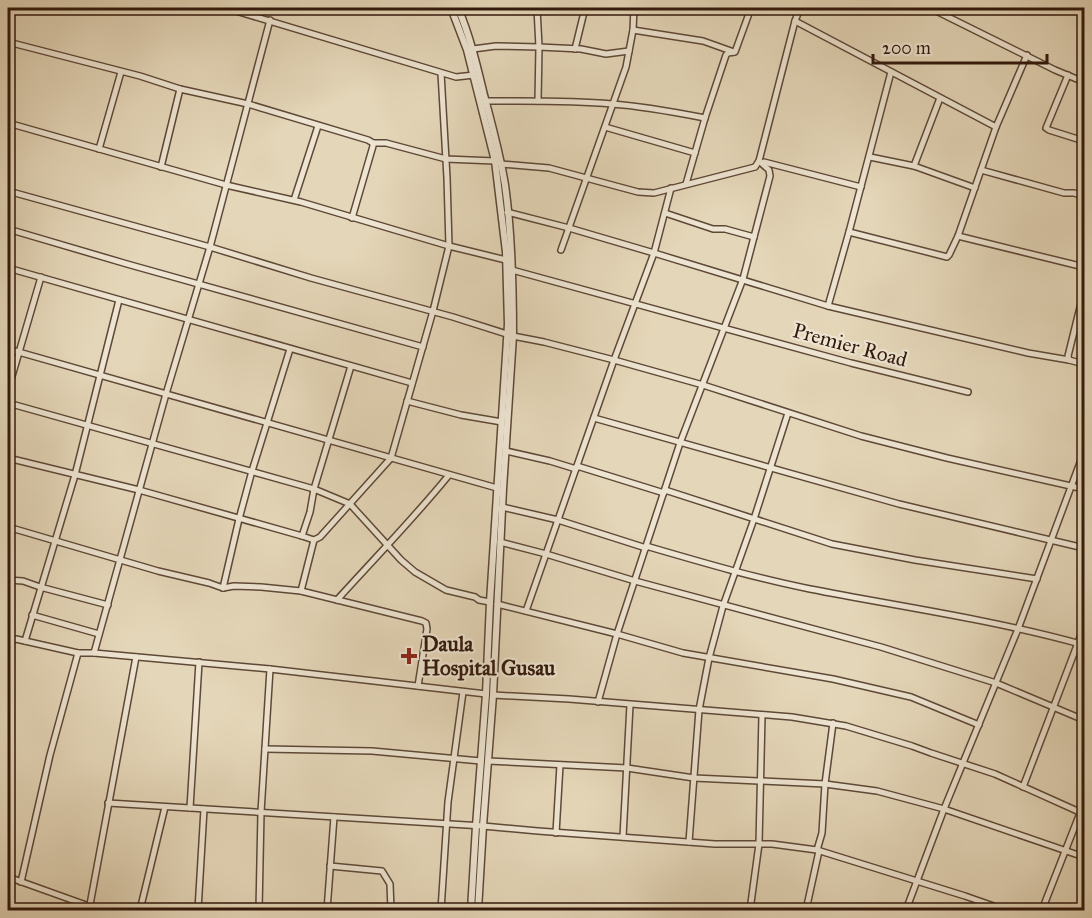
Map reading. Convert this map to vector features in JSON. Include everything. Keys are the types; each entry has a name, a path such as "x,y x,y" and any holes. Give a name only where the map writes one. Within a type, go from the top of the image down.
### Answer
{"street":[{"path":"8,18 12,8"},
{"path":"226,8 441,73 456,77 474,75"},
{"path":"451,8 467,50 498,162 511,335 497,488 490,695 471,910"},
{"path":"458,8 473,49 486,101 507,212 512,270 506,451 501,543 494,603"},
{"path":"537,8 538,101"},
{"path":"575,49 585,8"},
{"path":"561,250 626,67 633,30 634,8"},
{"path":"735,52 751,8"},
{"path":"8,42 248,104 373,143 386,143 446,159 549,168 638,192 654,193 755,167 759,161 800,8"},
{"path":"930,8 1084,82"},
{"path":"944,14 947,8"},
{"path":"94,653 166,394 210,247 270,20"},
{"path":"795,21 996,127"},
{"path":"633,30 703,41 735,52"},
{"path":"473,49 496,46 581,49 606,54 629,51"},
{"path":"686,184 726,56 728,53 735,52"},
{"path":"849,232 947,257 958,236 996,127 1027,56"},
{"path":"99,149 121,72"},
{"path":"828,306 870,157 891,72"},
{"path":"8,458 139,490 314,540 320,537 391,458 433,311 449,246 441,73"},
{"path":"1068,75 1046,128 1084,141"},
{"path":"161,166 180,88"},
{"path":"914,166 940,98"},
{"path":"486,101 613,104 705,118"},
{"path":"8,123 226,185 294,200 449,246 506,260"},
{"path":"294,200 318,126"},
{"path":"605,127 695,153"},
{"path":"352,218 373,143"},
{"path":"870,157 914,166 975,188"},
{"path":"759,161 861,187"},
{"path":"598,702 617,634 680,443 743,279 770,176 769,170 759,161"},
{"path":"981,170 1064,193 1084,195"},
{"path":"526,611 654,253 671,188"},
{"path":"8,192 210,247 511,335 614,360 702,385 861,436 1084,489"},
{"path":"507,212 569,228 828,306 1084,364"},
{"path":"665,213 713,229 725,229 754,237"},
{"path":"8,229 423,347"},
{"path":"958,236 1084,267"},
{"path":"8,268 412,383"},
{"name":"Premier Road","path":"512,270 851,363 968,392"},
{"path":"8,390 41,277"},
{"path":"1069,360 1068,356 1084,291"},
{"path":"25,641 75,475 119,300"},
{"path":"8,349 497,488"},
{"path":"223,588 252,471 290,349"},
{"path":"302,536 351,366"},
{"path":"407,401 461,415 502,422"},
{"path":"8,403 314,489 350,504 400,560 415,572 446,590 683,653 833,679 911,697 979,725"},
{"path":"689,842 699,710 709,658 723,606 788,413"},
{"path":"594,418 899,504 1084,548"},
{"path":"506,451 664,491 832,544 915,560 1037,579"},
{"path":"906,910 944,809 1018,629 1084,452"},
{"path":"337,600 449,475"},
{"path":"502,507 558,520 735,572 808,589 1018,629 1081,644"},
{"path":"8,527 54,542 223,588 261,587 301,591 426,623 418,686"},
{"path":"301,591 314,540"},
{"path":"501,543 723,606 881,647 996,683 1084,720"},
{"path":"8,580 23,581 108,605"},
{"path":"32,615 99,634"},
{"path":"1023,787 1081,644 1084,627"},
{"path":"8,640 16,639 78,653 270,669 490,695 792,717 833,723 995,774 1083,813"},
{"path":"21,882 50,755 78,653"},
{"path":"89,909 136,657"},
{"path":"190,808 199,662"},
{"path":"260,910 261,812 270,669"},
{"path":"441,910 446,824 463,692"},
{"path":"623,837 630,705"},
{"path":"750,910 759,844 762,715"},
{"path":"806,910 822,833 825,783 833,723"},
{"path":"265,749 372,751 454,759 627,768 694,778 825,783 877,791 944,809 1084,857"},
{"path":"556,833 560,765"},
{"path":"108,803 479,826 715,844 792,846 818,851 1005,910"},
{"path":"1042,910 1083,813 1084,803"},
{"path":"140,910 165,807"},
{"path":"198,910 204,809"},
{"path":"327,910 334,817"},
{"path":"478,910 479,826"},
{"path":"330,866 382,871 390,884 391,910"},
{"path":"8,877 89,909 100,910"}],"place":[{"name":"Daula Hospital Gusau","path":"409,656"}]}
